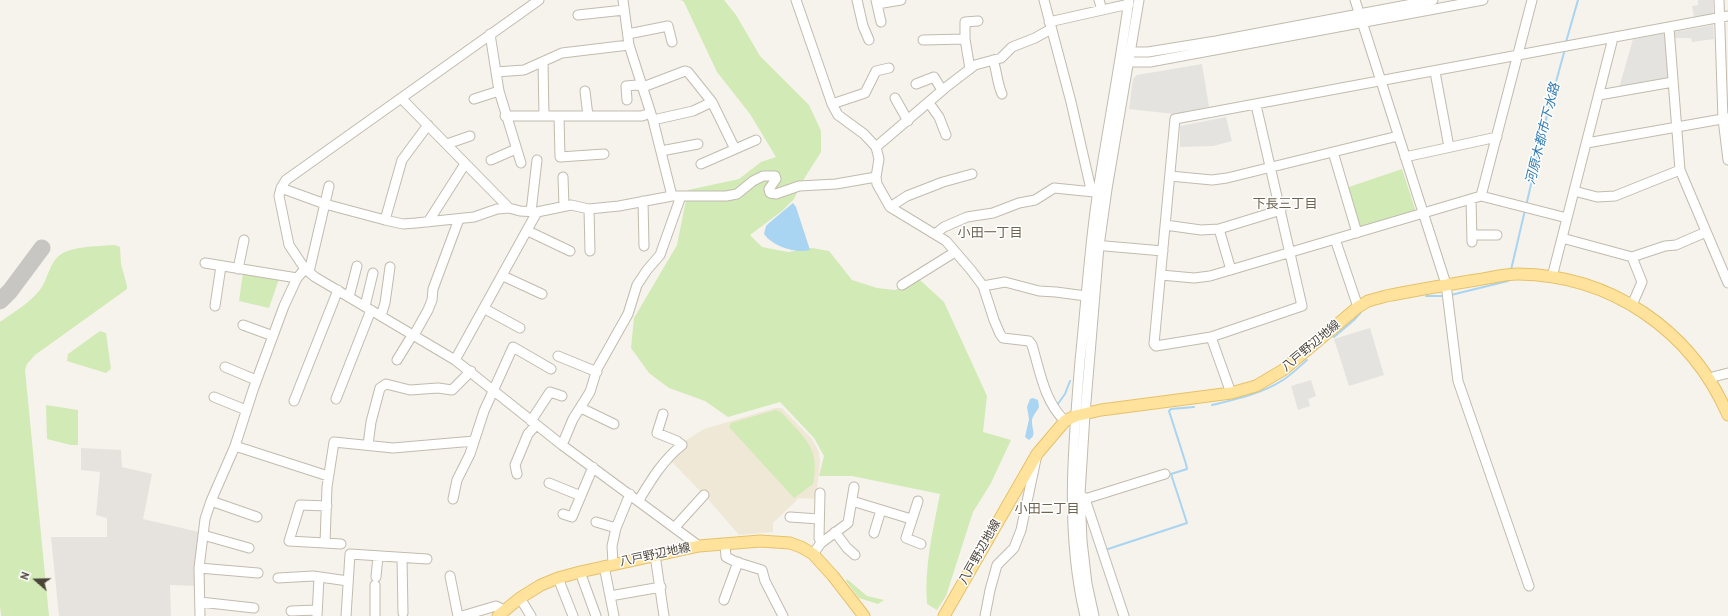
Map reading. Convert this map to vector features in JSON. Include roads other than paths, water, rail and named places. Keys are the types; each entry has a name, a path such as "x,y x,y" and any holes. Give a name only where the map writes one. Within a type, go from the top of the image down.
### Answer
{"main road":[{"name":"八戸野辺地線","path":"944,616 1037,454 1065,421 1080,415 1101,410 1231,393 1256,386 1283,370 1358,307 1368,301 1386,296 1446,284 1517,274 1552,277 1579,282 1632,305 1652,318 1676,339 1696,360 1709,378 1728,415"},
{"name":"八戸野辺地線","path":"501,613 520,598 541,585 558,578 580,572 699,546 782,542 801,547 813,554 833,576 862,615"}],"street":[{"path":"539,0 286,180 281,188 279,196 289,245 307,271 455,360 562,445 639,500 699,546"},
{"path":"562,445 573,419 590,392 597,372 628,314 637,285 660,255 677,196 661,151 643,87 634,65 629,45 623,0"},
{"path":"796,0 832,104 838,115 864,134 876,148 879,159 876,177 882,194 890,207 935,234 956,252 983,286 1000,334 1003,338 1029,340 1053,408 1065,421"},
{"path":"857,0 863,26 869,40"},
{"path":"881,22 877,2 901,0"},
{"path":"1044,0 1071,102 1090,185 1094,192"},
{"path":"1099,0 1102,10"},
{"path":"1094,616 1082,541 1083,497 1080,415 1086,296 1139,0"},
{"path":"1355,0 1446,284 1458,381 1529,586"},
{"path":"1121,56 1128,62 1150,62 1360,18 1433,0"},
{"path":"1121,56 1130,52 1148,52 1483,0"},
{"path":"1481,196 1532,0"},
{"path":"1719,0 1724,17 1725,119 1728,160"},
{"path":"876,148 942,90 975,65 1001,58 1012,47 1036,38 1050,25 1129,2 1121,56 1094,192 1095,245 1072,500 1073,537 1076,564 1085,616"},
{"path":"578,15 624,10"},
{"path":"1256,105 1291,252 1302,306 1211,337 1156,346 1154,344 1175,120 1724,17"},
{"path":"970,69 965,39 965,22 978,20"},
{"path":"628,34 668,26 672,42"},
{"path":"1670,28 1680,170 1728,283"},
{"path":"490,34 499,91 505,116 521,163"},
{"path":"1552,277 1613,38"},
{"path":"922,40 965,39"},
{"path":"496,72 524,70 562,53 629,45"},
{"path":"993,60 998,75 998,86 1002,94"},
{"path":"543,62 544,116"},
{"path":"832,104 865,93 876,71 889,68"},
{"path":"627,100 626,86 637,85 643,87 686,70 712,102 735,149"},
{"path":"1435,72 1449,147"},
{"path":"916,84 934,77 942,90"},
{"path":"1599,95 1673,82"},
{"path":"474,99 499,91"},
{"path":"585,91 588,116"},
{"path":"401,98 509,208"},
{"path":"895,98 908,121"},
{"path":"505,116 652,117 693,111 712,102"},
{"path":"929,103 939,117 946,135"},
{"path":"559,116 560,157 604,154"},
{"path":"1586,143 1725,119"},
{"path":"385,220 402,160 428,125"},
{"path":"447,144 470,136"},
{"path":"1170,176 1212,180 1227,178 1398,136"},
{"path":"1405,157 1497,137"},
{"path":"701,164 756,140"},
{"path":"661,151 698,144"},
{"path":"491,160 516,149"},
{"path":"1333,152 1357,232"},
{"path":"455,360 528,231 534,212 537,160"},
{"path":"428,222 465,164"},
{"path":"1574,191 1597,197 1615,196 1680,170"},
{"path":"890,207 914,193 972,174"},
{"path":"281,188 325,204 403,224 459,219 509,208 534,212 571,205 589,208 619,206 643,200 677,196 726,196 737,194 754,181 763,176 771,175 775,176 776,179 768,189 770,193 776,194 799,186 836,184 876,177"},
{"path":"563,178 564,206"},
{"path":"200,616 199,568 202,535 211,501 235,446 256,380 297,278 307,271 329,186"},
{"path":"935,234 944,227 967,217 993,213 1019,203 1035,200 1054,188 1094,192"},
{"path":"1161,275 1194,278 1210,276 1481,196 1567,218"},
{"path":"1470,199 1472,239 1497,235"},
{"path":"643,200 644,246"},
{"path":"589,208 590,251"},
{"path":"1165,225 1201,230 1219,229 1281,210"},
{"path":"396,360 414,335 432,300 433,288 459,219"},
{"path":"1219,229 1231,270"},
{"path":"528,231 570,251"},
{"path":"1562,238 1632,257 1665,246 1676,245 1706,232"},
{"path":"1335,239 1358,307"},
{"path":"238,269 244,240"},
{"path":"1095,245 1163,251"},
{"path":"902,285 956,252"},
{"path":"1632,257 1642,282 1632,305"},
{"path":"205,263 297,278"},
{"path":"215,306 221,266"},
{"path":"349,297 357,266"},
{"path":"381,316 385,303 390,267"},
{"path":"336,399 368,308 373,273"},
{"path":"503,276 542,294"},
{"path":"983,286 1005,282 1039,292 1056,292 1086,296"},
{"path":"294,401 338,290"},
{"path":"485,309 520,328"},
{"path":"243,325 273,336"},
{"path":"1211,337 1231,393"},
{"path":"453,499 457,480 474,441 493,389 513,347 551,369"},
{"path":"558,356 597,372"},
{"path":"225,367 256,380"},
{"path":"368,445 371,422 380,388 386,384 410,390 438,388 452,390 471,372"},
{"path":"1709,378 1728,373"},
{"path":"517,474 515,465 528,434 550,392 562,396"},
{"path":"214,397 246,410"},
{"path":"581,408 614,424"},
{"path":"639,500 653,477 672,452 682,445 677,441 657,432 663,414"},
{"path":"326,543 328,476 334,442 393,448 474,441"},
{"path":"235,446 328,476"},
{"path":"985,616 990,590 998,565 1014,548 1021,530 1037,454"},
{"path":"563,514 572,518 593,467"},
{"path":"1083,497 1165,474"},
{"path":"549,483 581,496"},
{"path":"813,554 821,543 848,523 854,487"},
{"path":"820,493 818,538 821,543"},
{"path":"614,616 610,596 608,565 616,528 630,494"},
{"path":"675,527 704,495"},
{"path":"1083,497 1124,616"},
{"path":"211,501 257,518"},
{"path":"918,501 906,538 921,544"},
{"path":"852,502 911,519"},
{"path":"327,506 300,505 289,541 341,544"},
{"path":"874,533 881,510"},
{"path":"790,518 819,519"},
{"path":"596,522 616,528"},
{"path":"835,532 847,548 855,555"},
{"path":"202,535 249,548"},
{"path":"725,544 726,557 762,570 783,616"},
{"path":"346,616 350,554 427,559"},
{"path":"656,555 664,616"},
{"path":"375,616 375,581 378,556"},
{"path":"402,558 403,613"},
{"path":"724,600 738,562"},
{"path":"199,568 258,573"},
{"path":"580,572 596,616"},
{"path":"450,576 458,616"},
{"path":"278,578 319,577 348,581"},
{"path":"291,611 317,613 319,577"},
{"path":"558,578 573,616"},
{"path":"610,596 661,587"},
{"path":"520,598 531,616"},
{"path":"200,602 252,610"},
{"path":"462,616 496,606 501,613"}],"water":[{"path":"793,203 796,207 810,250 798,251 785,248 773,242 764,234 766,226"},
{"path":"1033,398 1038,400 1039,407 1032,419 1033,436 1029,440 1025,437 1029,419 1027,407 1030,399"}],"waterway":[{"name":"河原木都市下水路","path":"1566,42 1578,0"},
{"name":"河原木都市下水路","path":"1526,206 1548,111 1565,49"},
{"name":"河原木都市下水路","path":"1511,270 1525,210"},
{"path":"1451,295 1508,281 1508,278"},
{"path":"1426,296 1445,296"},
{"path":"1334,337 1361,312"},
{"path":"1212,405 1249,396 1275,385 1286,378 1307,360"},
{"name":"河原木都市下水路","path":"1057,405 1065,394 1070,381"},
{"path":"1105,550 1187,523 1171,474 1187,469 1169,411 1171,409 1194,407"}],"district":[{"name":"下長三丁目","path":"1285,204"},
{"name":"小田一丁目","path":"990,233"},
{"name":"小田二丁目","path":"1047,509"}]}
